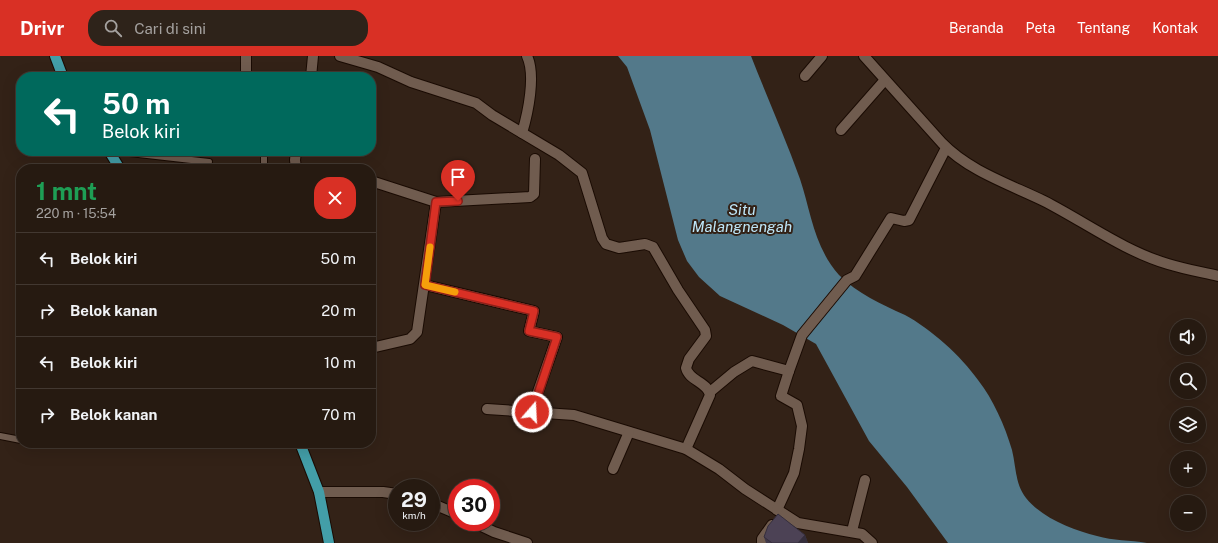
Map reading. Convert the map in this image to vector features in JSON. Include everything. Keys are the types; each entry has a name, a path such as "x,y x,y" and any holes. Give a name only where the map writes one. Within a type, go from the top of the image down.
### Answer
{"main road":[{"path":"55,56 61,72"},
{"path":"302,448 319,492 329,543"}],"street":[{"path":"246,56 246,72"},
{"path":"311,72 313,56"},
{"path":"340,56 378,67 411,82 470,100 559,155 582,173 602,238 606,244 619,248 649,244 657,252 678,290 705,330 706,336 689,359 686,368 689,375 710,392"},
{"path":"522,133 526,118 530,86 529,60 527,56"},
{"path":"805,76 822,56"},
{"path":"864,56 946,148 966,163 1045,201 1142,254 1168,264 1218,276"},
{"path":"841,130 884,80"},
{"path":"762,543 766,532 780,511 794,473 802,426 797,405 782,396 802,335 847,280 854,276 891,218 904,221 909,220 946,148"},
{"path":"376,183 436,202 530,197 534,194 535,159"},
{"path":"376,347 405,341 414,336 419,326 436,202"},
{"path":"425,285 534,311 529,331 557,337 532,412"},
{"path":"686,449 710,392 734,372 752,361 790,371"},
{"path":"487,409 574,415 686,449 720,469 745,489 807,526 852,531 862,534 872,543"},
{"path":"612,469 629,432"},
{"path":"852,531 865,480"},
{"path":"319,492 388,493"},
{"path":"492,531 528,543"}],"lane":[{"path":"155,156 209,162"},
{"path":"0,436 16,439"}],"water":[{"name":"Situ Malangnengah","path":"618,56 751,56 800,179 814,229 824,253 839,275 862,293 905,315 935,335 971,371 989,396 1006,432 1012,450 1016,475 1022,493 1040,512 1068,527 1097,536 1109,539 1147,543 948,543 907,487 869,441 816,344 783,325 720,296 699,277 687,261 678,240 650,130 627,67"}],"building":[{"path":"778,514 805,535 798,543 772,543 764,537 768,526"}],"slow traffic":[{"path":"430,247 425,285 455,292"}],"route":[{"path":"458,201 436,202 425,285 534,311 529,331 557,337 532,412"}]}
